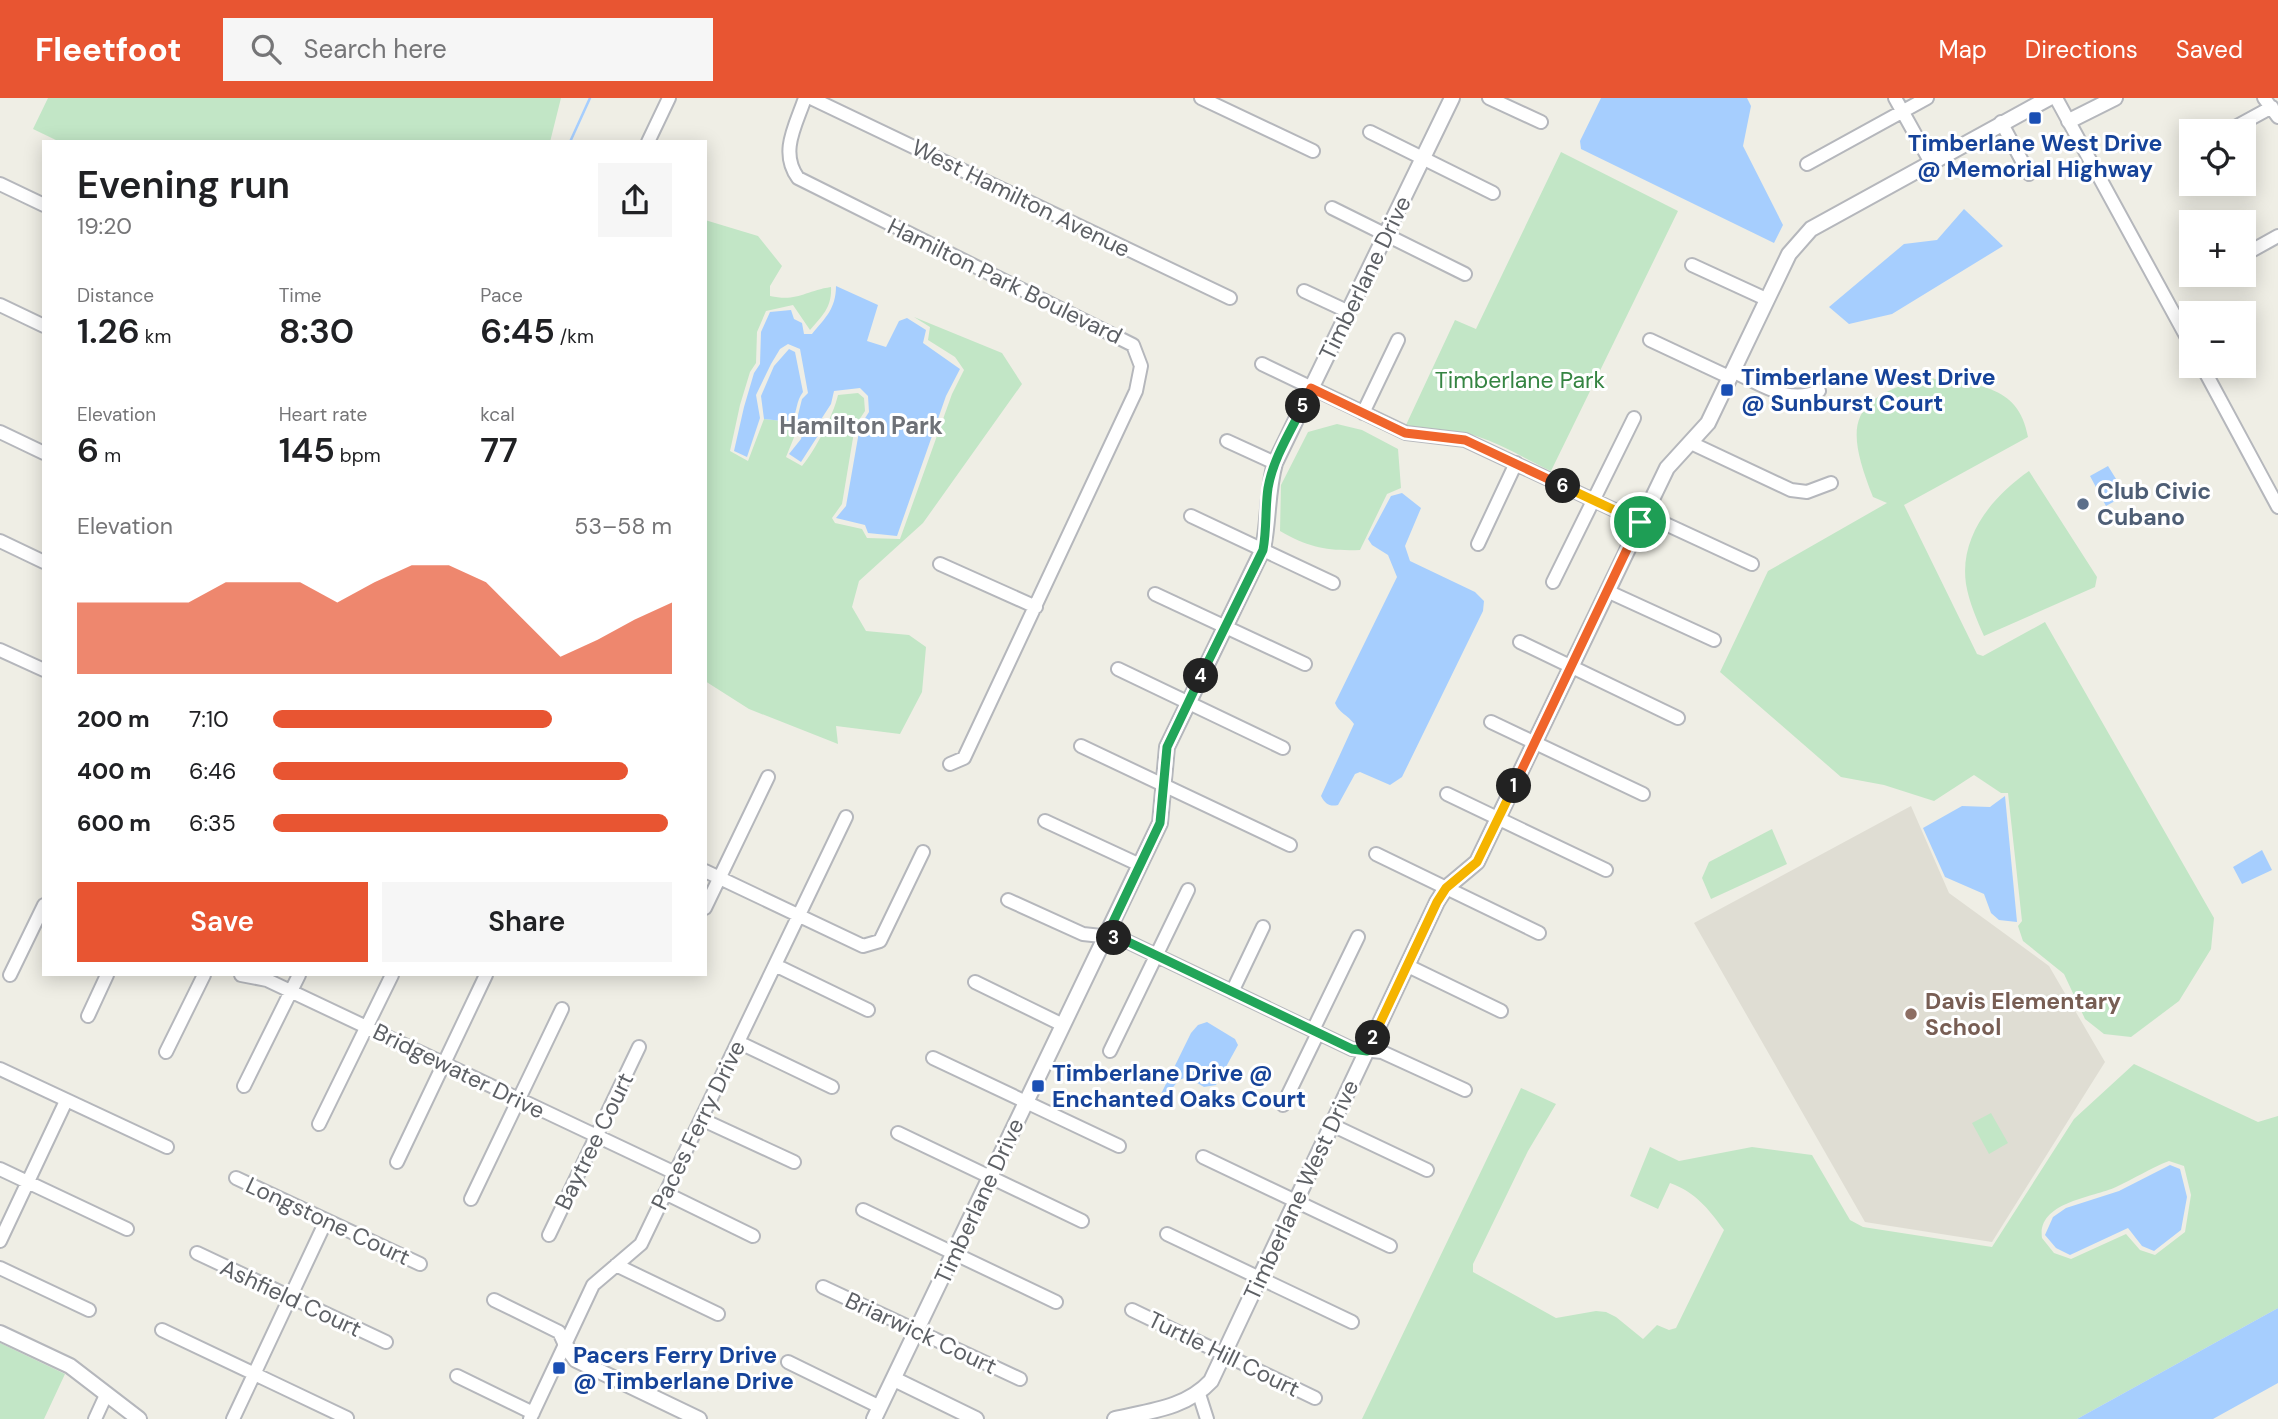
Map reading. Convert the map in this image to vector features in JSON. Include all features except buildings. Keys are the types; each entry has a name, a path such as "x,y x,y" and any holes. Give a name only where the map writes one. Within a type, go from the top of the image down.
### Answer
{"street":[{"path":"649,140 669,98"},
{"name":"Hamilton Park Boulevard","path":"805,98 788,148 790,167 798,178 1133,345 1141,366 1136,391 964,758 950,764"},
{"name":"West Hamilton Avenue","path":"811,98 1230,298"},
{"path":"1201,98 1313,151"},
{"name":"Timberlane Drive","path":"877,1413 1160,823 1167,747 1263,550 1267,529 1268,489 1275,463 1452,98"},
{"path":"1489,98 1541,122"},
{"path":"1895,98 1930,161"},
{"path":"1807,164 1927,98"},
{"name":"Timberlane West Drive","path":"1199,1394 1211,1381 1437,902 1446,888 1477,862 1667,468 1708,423 1789,254 1811,229 1930,161 2049,98"},
{"path":"2056,98 2179,323"},
{"path":"2069,121 2115,98"},
{"path":"2250,119 2271,107"},
{"path":"2001,122 2029,174"},
{"path":"1370,132 1493,192"},
{"path":"0,184 42,204"},
{"path":"1332,208 1465,274"},
{"path":"2256,248 2278,236"},
{"path":"1692,265 1766,299"},
{"path":"1304,291 1349,312"},
{"path":"0,305 42,325"},
{"path":"1363,413 1398,340"},
{"path":"1650,340 1789,397 1805,398 1819,391"},
{"path":"1262,364 1405,433 1465,440 1592,499 1752,564"},
{"path":"2208,378 2278,507"},
{"path":"1553,582 1634,418"},
{"path":"0,432 42,452"},
{"path":"1227,441 1275,463"},
{"path":"1691,443 1791,490 1807,492 1831,483"},
{"path":"1478,544 1516,463"},
{"path":"1191,516 1333,583"},
{"path":"0,541 42,561"},
{"path":"940,564 1036,607"},
{"path":"1607,590 1714,640"},
{"path":"1155,594 1305,664"},
{"path":"1520,642 1678,718"},
{"path":"0,650 42,664"},
{"path":"1118,669 1283,748"},
{"path":"1491,722 1643,794"},
{"path":"1081,746 1290,845"},
{"path":"707,904 768,777"},
{"path":"1447,794 1606,870"},
{"name":"Paces Ferry Drive","path":"532,1416 593,1285 640,1244 846,817"},
{"path":"1045,821 1140,865"},
{"path":"707,872 863,946 880,941 923,852"},
{"path":"1376,854 1539,933"},
{"path":"1110,1051 1188,890"},
{"path":"1008,900 1083,934 1105,939 1120,938 1352,1049 1382,1052 1465,1090"},
{"path":"10,975 42,909"},
{"path":"1232,992 1263,927"},
{"path":"1283,1105 1358,937"},
{"path":"775,965 868,1010"},
{"path":"1408,966 1502,1011"},
{"path":"88,1016 107,976"},
{"path":"166,1052 204,976"},
{"name":"Bridgewater Drive","path":"246,976 267,980 291,991 675,1174"},
{"path":"244,1087 298,976"},
{"path":"319,1124 392,976"},
{"path":"397,1161 486,976"},
{"path":"975,982 1063,1025"},
{"path":"471,1199 562,1009"},
{"path":"738,1042 832,1087"},
{"name":"Baytree Court","path":"549,1235 639,1047"},
{"path":"933,1058 1119,1146"},
{"path":"0,1069 167,1147"},
{"path":"0,1241 66,1101"},
{"path":"701,1119 794,1162"},
{"path":"1332,1125 1427,1170"},
{"path":"898,1133 1082,1221"},
{"path":"1203,1157 1390,1246"},
{"path":"0,1169 127,1229"},
{"name":"Longstone Court","path":"236,1178 420,1264"},
{"path":"665,1193 753,1236"},
{"path":"863,1210 1056,1302"},
{"path":"233,1419 326,1221"},
{"path":"1167,1234 1352,1322"},
{"name":"Ashfield Court","path":"197,1252 386,1342"},
{"path":"616,1265 718,1314"},
{"path":"0,1268 89,1310"},
{"name":"Briarwick Court","path":"823,1287 1020,1379"},
{"path":"494,1300 559,1332 576,1360 699,1419"},
{"name":"Turtle Hill Court","path":"1132,1310 1315,1398"},
{"path":"162,1330 347,1418"},
{"path":"0,1333 70,1366 139,1419"},
{"path":"788,1362 877,1413"},
{"path":"457,1376 532,1416"},
{"path":"894,1379 974,1419"},
{"path":"1120,1418 1182,1403 1199,1394 1207,1419"},
{"path":"95,1419 106,1395"}],"shaded area":[{"name":"Davis Elementary School","path":"1911,806 1949,893 2049,966 2105,1062 1992,1242 1865,1222 1694,923"}],"green space":[{"path":"48,98 561,98 550,140 56,140 33,129"},
{"name":"Timberlane Park","path":"1561,152 1678,211 1551,471 1486,439 1406,425 1455,320 1476,329"},
{"path":"707,221 758,236 782,266 770,286 770,296 794,297 831,287 828,305 810,330 793,305 766,311 757,332 756,363 750,372 740,405 730,451 748,461 764,419 792,422 797,430 786,457 802,466 823,432 838,395 858,393 864,398 865,411 855,426 842,504 832,518 835,523 862,529 867,538 900,539 952,394 964,370 955,357 928,340 930,327 914,317 1002,353 1022,384 923,523 859,581 852,607 866,631 909,635 926,647 922,692 900,734 836,726 838,744 749,709 707,682"},
{"path":"1927,378 1977,385 2004,396 2015,406 2023,419 2028,437 1904,505 1977,654 1983,656 2045,622 2214,918 2211,949 2179,1001 2131,1037 2104,1034 2085,1019 2064,974 2023,941 2018,926 2022,921 2008,793 2001,793 1974,775 1934,801 1884,785 1841,777 1720,672 1768,571 1887,503 1873,497 1864,472 1858,451 1859,418 1867,406 1881,395"},
{"path":"1337,424 1362,430 1398,449 1401,488 1387,494 1360,550 1319,547 1280,531 1281,485 1308,432"},
{"path":"2029,471 2097,577 2095,587 1984,636 1966,584 1968,550 1973,534 1991,505"},
{"path":"1772,829 1787,864 1711,899 1702,878 1709,862"},
{"path":"2134,1064 2258,1122 2278,1116 2278,1308 2077,1419 1362,1419 1521,1088 1556,1104 1528,1151 1473,1264 1473,1272 1556,1318 1596,1311 1606,1312 1643,1339 1657,1325 1669,1330 1676,1328 1724,1230 1700,1202 1687,1191 1670,1183 1658,1209 1630,1196 1650,1147 1679,1161 1752,1147 1812,1155 1850,1220 1863,1227 1992,1247 2074,1119","holes":["2169,1161 2184,1166 2191,1195 2185,1232 2155,1255 2140,1250 2126,1234 2071,1259 2054,1253 2042,1238 2043,1226 2048,1216 2068,1203 2116,1187"]},
{"path":"1991,1113 2008,1143 1989,1154 1972,1123"},
{"path":"0,1343 65,1374 44,1419 0,1419"}],"water":[{"path":"1601,98 1747,98 1751,106 1743,146 1783,225 1774,243 1581,149 1580,141"},
{"path":"1964,209 2003,246 1892,314 1849,324 1829,307 1904,244 1937,240"},
{"path":"836,286 878,305 867,341 886,347 899,321 907,318 926,330 923,343 960,369 946,396 897,536 868,533 865,525 836,518 846,506 860,426 869,412 868,396 860,388 834,391 831,404 820,421 819,434 801,462 789,454 801,439 804,426 796,423 802,399 808,393 800,349 788,344 780,349 756,395 760,418 747,457 734,451 754,373 760,364 761,332 770,312 791,310 794,319 802,323 804,334 812,334 832,307"},
{"path":"789,349 795,352 803,392 792,422 764,419 761,396 774,366"},
{"path":"2108,466 2126,495 2106,506 2090,476"},
{"path":"1402,493 1421,508 1405,546 1410,561 1475,592 1484,601 1483,611 1402,777 1390,785 1360,772 1355,774 1338,805 1330,805 1321,796 1354,724 1335,703 1397,577 1388,555 1372,545 1368,539 1391,496"},
{"path":"2005,796 2017,922 1999,920 1991,913 1984,894 1945,877 1923,828 1962,806 1990,807"},
{"path":"2262,850 2272,870 2242,884 2233,867"},
{"path":"1207,1022 1235,1039 1238,1045 1216,1085 1204,1087 1187,1077 1179,1080 1169,1092 1161,1094 1191,1033 1198,1025"},
{"path":"2170,1165 2180,1169 2187,1197 2181,1230 2154,1251 2142,1246 2128,1228 2070,1255 2056,1248 2045,1235 2053,1217 2066,1208 2119,1191"},
{"path":"2278,1308 2278,1383 2213,1419 2077,1419"}],"waterway":[{"path":"571,140 590,98"}],"place":[{"name":"Timberlane West Drive @ Memorial Highway","path":"2035,118"},
{"name":"Timberlane West Drive @ Sunburst Court","path":"1727,390"},
{"name":"Club Civic Cubano","path":"2083,504"},
{"name":"Davis Elementary School","path":"1911,1014"},
{"name":"Timberlane Drive @ Enchanted Oaks Court","path":"1038,1086"},
{"name":"Pacers Ferry Drive @ Timberlane Drive","path":"559,1368"}],"district":[{"name":"Hamilton Park","path":"861,426"}],"route":[{"path":"1311,388 1405,433 1465,440 1640,522 1477,862 1446,888 1437,902 1367,1051 1352,1049 1120,938 1105,939 1160,823 1164,804 1167,747 1263,550 1267,529 1268,489 1275,463 1311,388"}]}
